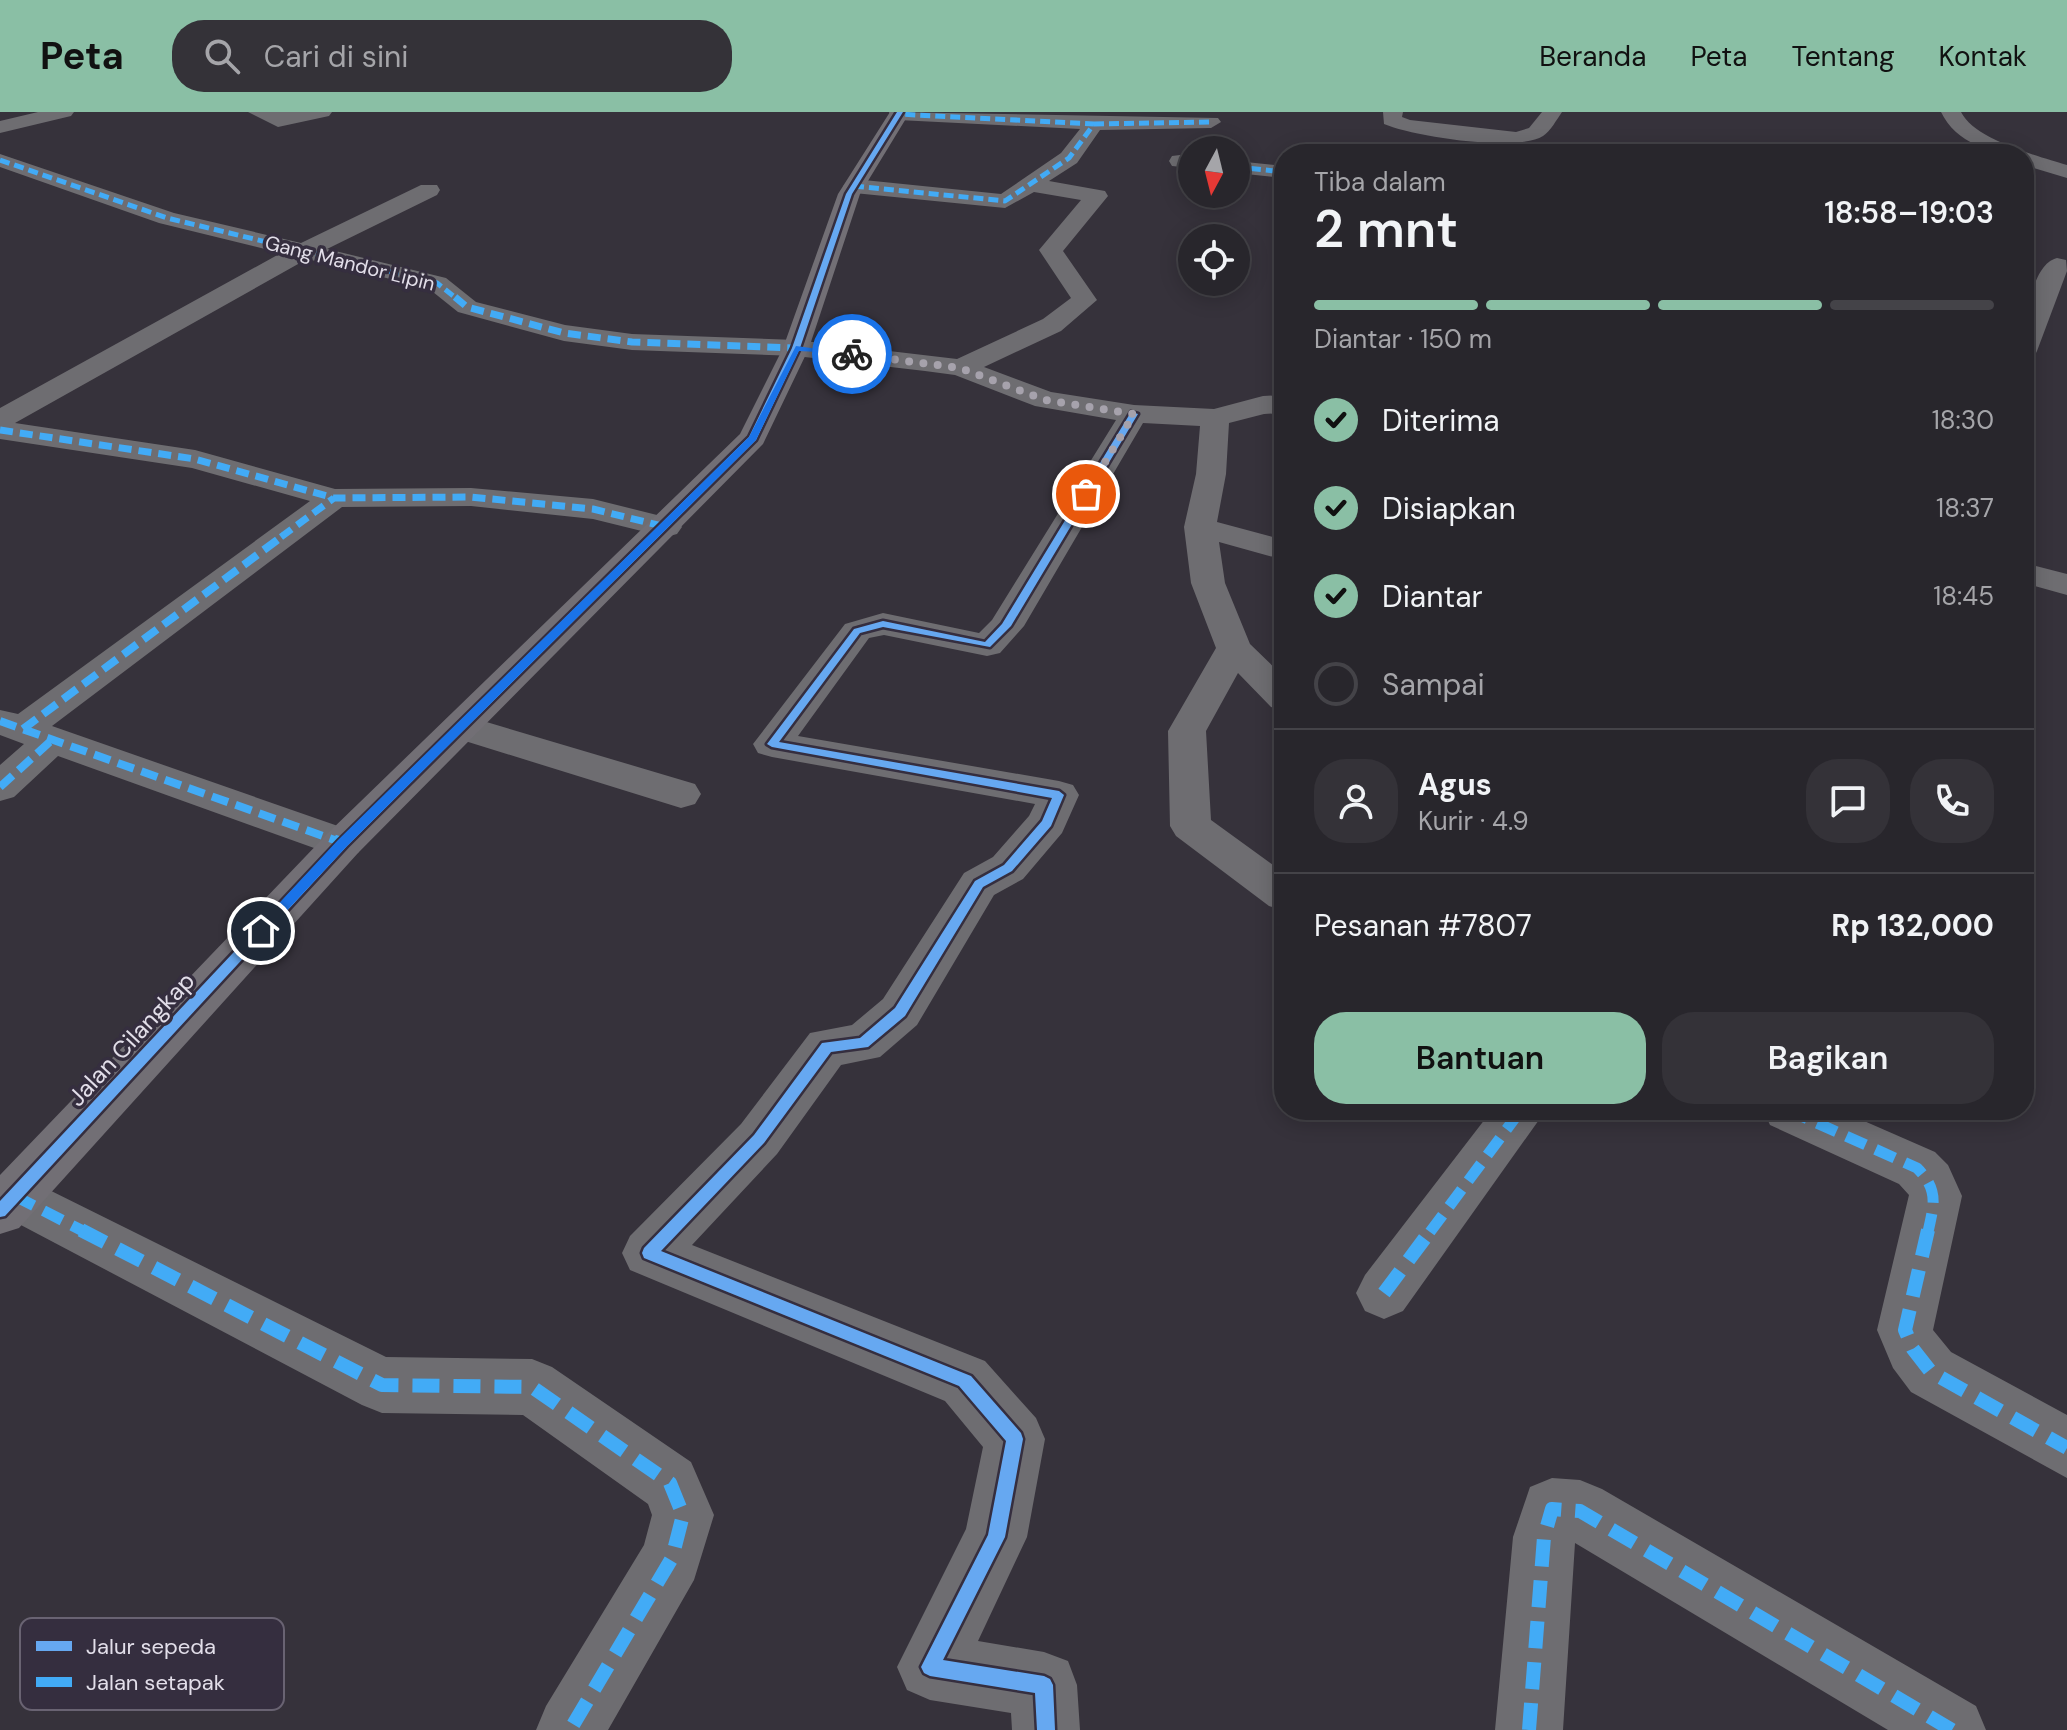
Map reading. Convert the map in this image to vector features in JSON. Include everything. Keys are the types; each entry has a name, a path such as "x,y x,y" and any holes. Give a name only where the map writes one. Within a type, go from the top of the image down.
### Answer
{"street":[{"path":"0,127 64,112"},
{"path":"258,112 278,121 322,112"},
{"path":"1393,112 1391,120 1406,126 1517,138 1536,132 1552,112"},
{"path":"1951,112 1958,126 1992,144"},
{"path":"899,113 1094,124 1211,122"},
{"name":"Jalan Cilangkap","path":"7,1204 343,843 753,438 796,348 838,223 854,186 899,113"},
{"path":"854,186 1005,201 1069,158 1094,124"},
{"name":"Gang Mandor Lipin","path":"0,160 167,218 437,283 467,307 564,333 632,342 796,348 960,368 1045,400 1134,414 1215,418 1274,404"},
{"path":"2034,161 2067,172"},
{"path":"1250,168 1274,171"},
{"path":"960,368 1052,325 1084,300 1081,288 1056,267 1051,250 1097,196 1033,185"},
{"path":"0,420 303,250 429,190"},
{"path":"2034,321 2053,265"},
{"path":"1046,1730 1044,1685 930,1667 996,1537 1015,1439 965,1381 649,1253 759,1139 827,1047 863,1043 900,1012 979,884 1008,868 1047,823 1059,795 772,744 831,671 857,631 883,624 987,645 1006,626 1134,414"},
{"path":"1215,418 1211,474 1200,527 1208,583 1234,648 1274,689"},
{"path":"0,430 195,459 334,498 471,497 593,509 666,527"},
{"path":"0,787 26,730 334,498"},
{"path":"1200,527 1274,547"},
{"path":"2034,576 2067,585"},
{"path":"1234,648 1187,731 1191,826 1274,888"},
{"path":"463,727 681,794"},
{"path":"26,730 343,843"},
{"path":"1384,1293 1514,1120"},
{"path":"1810,1120 1917,1168 1930,1181 1936,1196 1905,1330 1913,1349 1931,1372 2067,1448"},
{"path":"7,1204 382,1385 532,1387 670,1483 683,1515 672,1558 570,1730"},
{"path":"1529,1730 1544,1537 1552,1509 1580,1511 1952,1730"}],"marked path":[{"path":"854,186 1005,201 1069,158 1094,124 898,114"},
{"path":"1094,124 1211,122"},
{"path":"0,160 167,218 437,283 467,307 564,333 632,342 796,348"},
{"path":"1250,168 1274,171"},
{"path":"0,430 195,459 334,498 471,497 593,509 666,527"},
{"path":"23,729 334,498"},
{"path":"0,721 343,843"},
{"path":"0,787 53,739"},
{"path":"1384,1293 1514,1120"},
{"path":"1810,1120 1917,1168 1930,1181 1936,1196 1905,1330 1913,1349 1931,1372 2067,1448"},
{"path":"15,1196 382,1385 532,1387 670,1483 683,1515 672,1558 570,1730"},
{"path":"1529,1730 1544,1537 1552,1509 1580,1511 1952,1730"}],"cycle path":[{"path":"0,1211 343,843 753,438 796,348 849,194 900,112"},
{"path":"1046,1730 1044,1685 930,1667 996,1537 1015,1439 965,1381 649,1253 759,1139 827,1047 863,1043 900,1012 979,884 1008,868 1047,823 1059,795 772,744 857,631 883,624 987,645 1006,626 1134,414"}],"way so far":[{"path":"852,354 960,368 1045,400 1134,414 1086,494"}],"route":[{"path":"261,931 343,843 753,438 796,348 852,354"}]}
